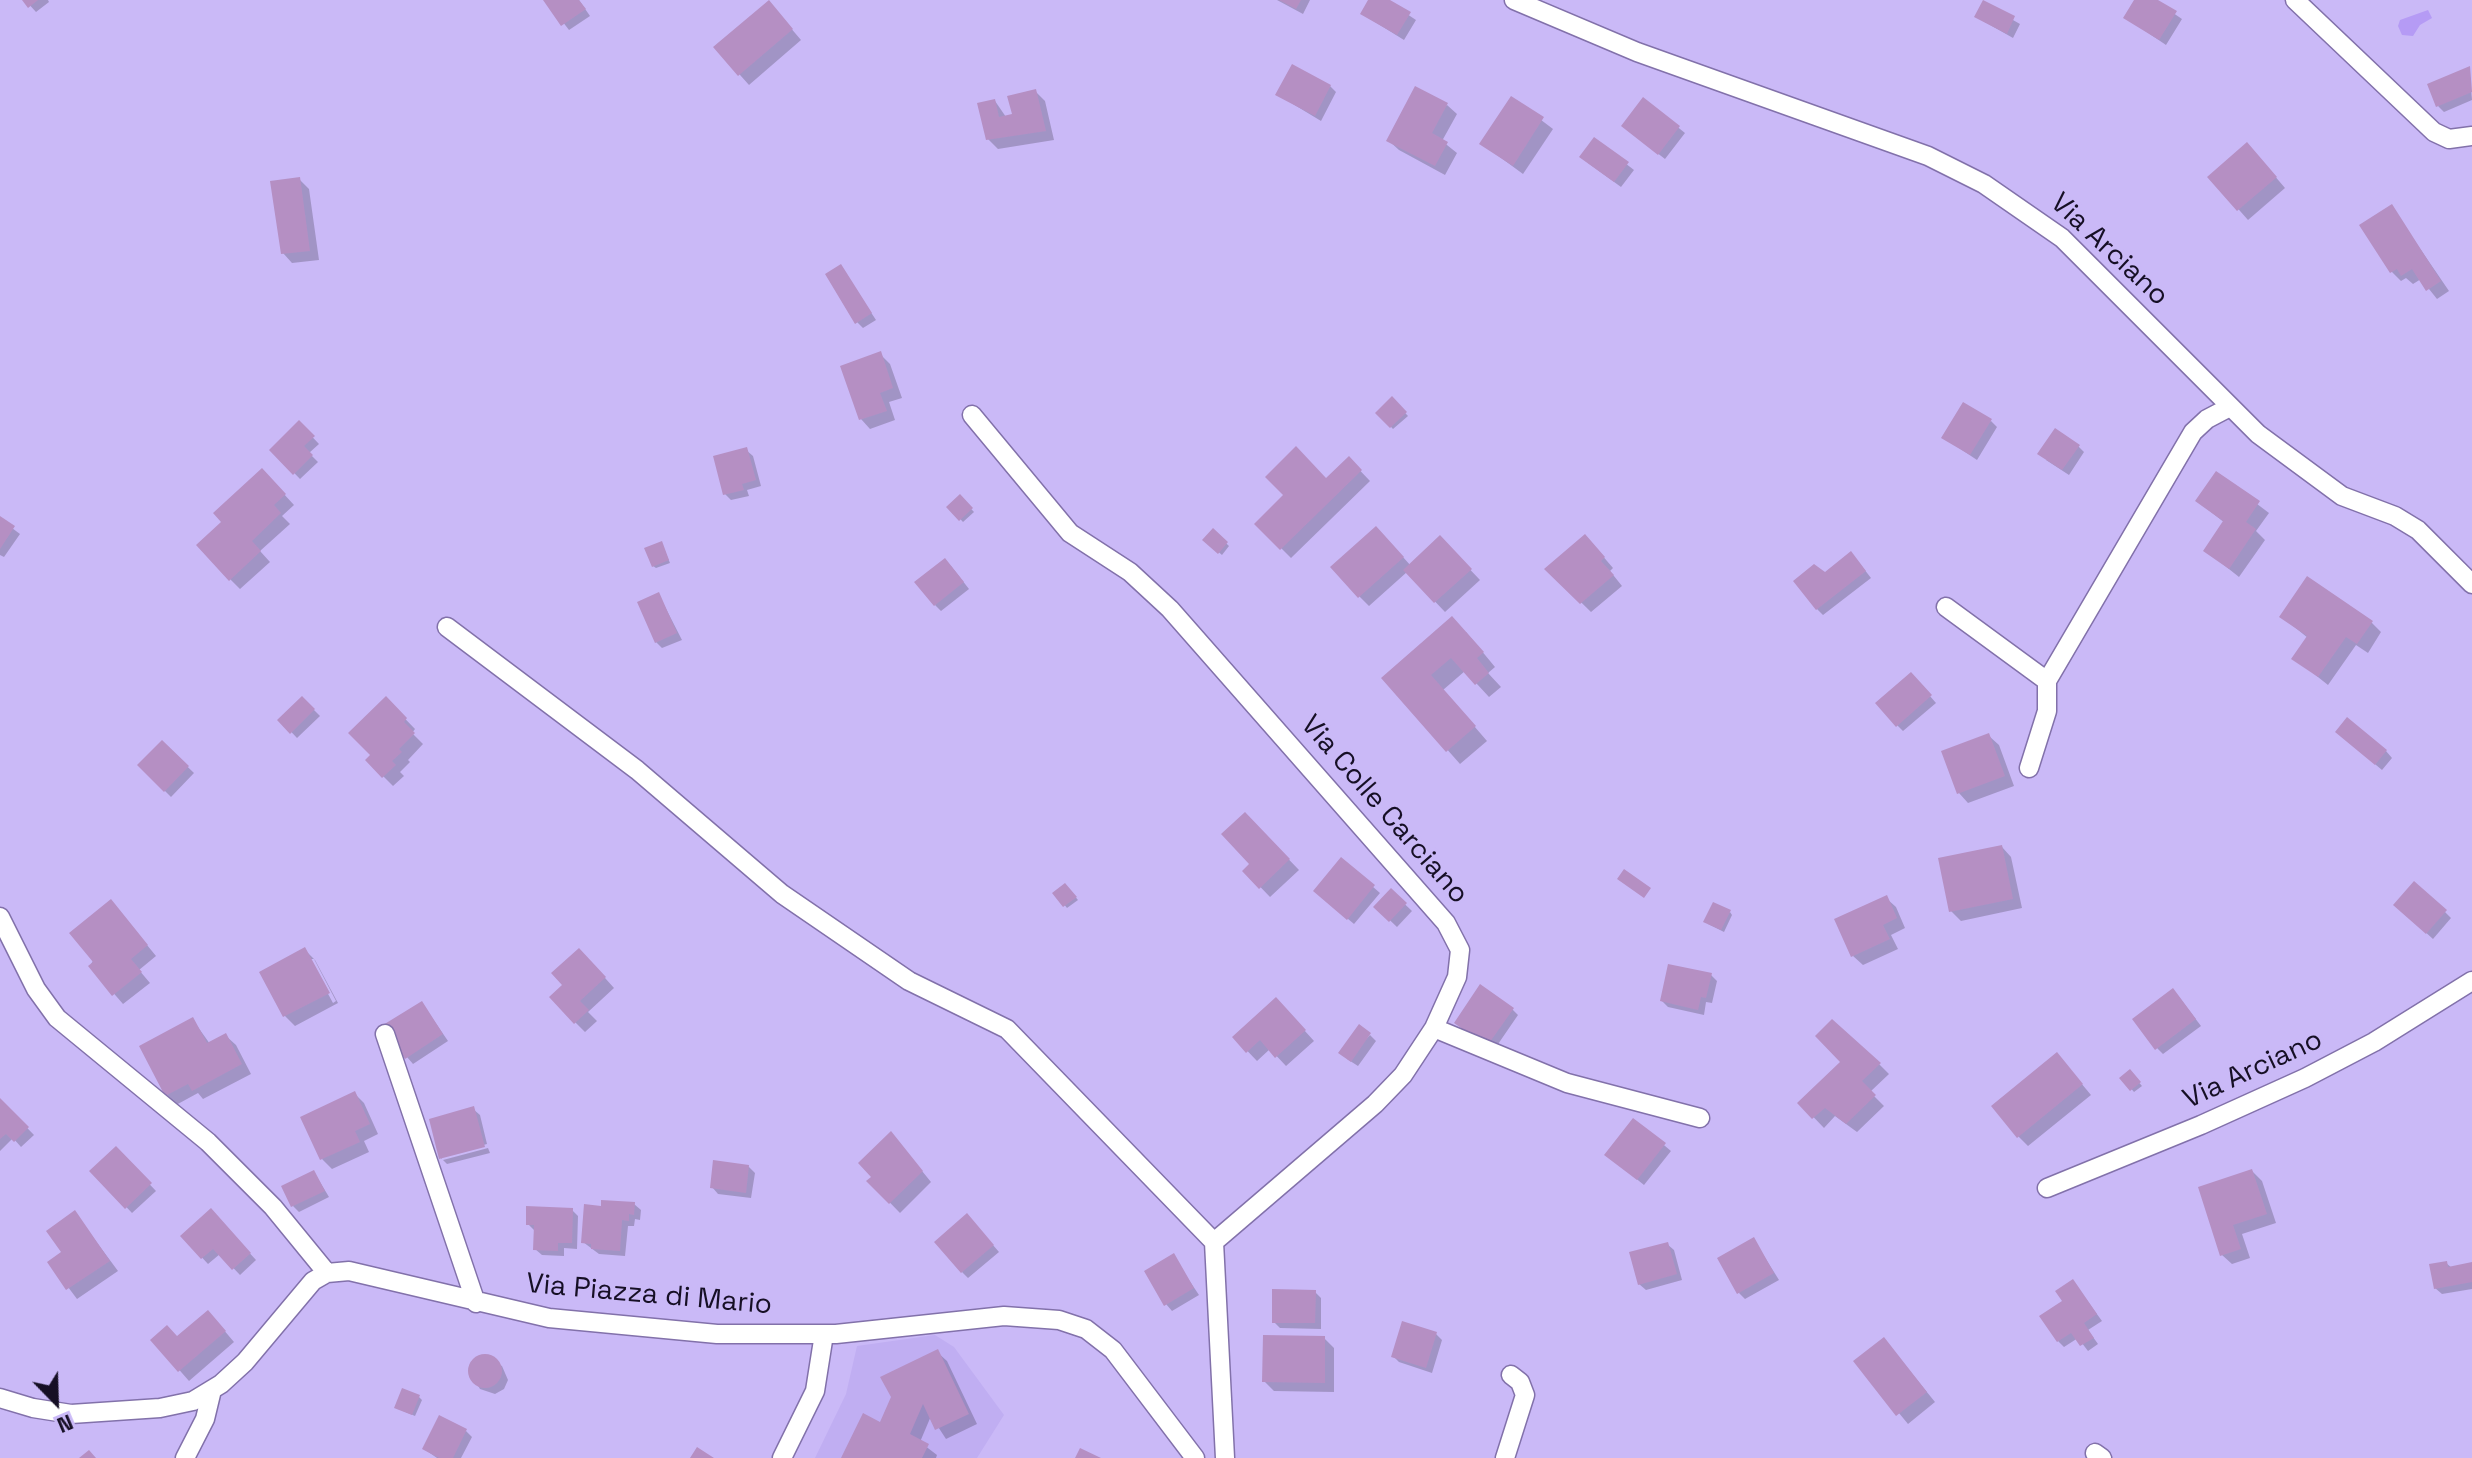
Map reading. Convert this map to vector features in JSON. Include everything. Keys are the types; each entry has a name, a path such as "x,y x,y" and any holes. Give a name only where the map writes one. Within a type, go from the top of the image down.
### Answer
{"street":[{"name":"Via Arciano","path":"1514,0 1647,56 1928,156 1975,179 2062,238 2228,408 2322,483 2351,501 2395,516 2418,530 2472,584"},
{"path":"2295,0 2434,132 2449,139 2472,136"},
{"path":"2029,768 2046,717 2047,681 2193,432 2207,419 2228,408"},
{"name":"Via Colle Carciano","path":"972,415 1070,533 1141,580 1170,609 1452,931 1460,950 1459,970 1434,1028 1410,1066 1375,1104 1214,1242"},
{"path":"1946,607 2047,681"},
{"path":"447,627 629,764 782,894 916,985 1007,1029 1214,1242 1225,1458"},
{"path":"0,917 36,989 57,1018 208,1142 273,1207 327,1273 303,1290 245,1362 212,1390 177,1405 96,1414 47,1411 0,1398"},
{"name":"Via Arciano","path":"2047,1188 2210,1122 2305,1078 2374,1042 2472,981"},
{"path":"1434,1028 1567,1083 1700,1118"},
{"path":"385,1034 476,1303"},
{"name":"Via Piazza di Mario","path":"327,1273 341,1270 375,1274 476,1303 549,1318 622,1327 747,1335 824,1334 990,1316 1031,1316 1070,1323 1091,1332 1113,1350 1195,1458"},
{"path":"782,1458 815,1391 824,1334"},
{"path":"1505,1458 1525,1395 1520,1382 1511,1375"},
{"path":"185,1458 205,1419 212,1390"}],"shaded area":[{"path":"2428,10 2432,18 2420,25 2413,36 2402,35 2398,26 2400,20"},
{"path":"935,1335 954,1347 1004,1415 977,1458 815,1458 846,1394 857,1346"}],"building":[{"path":"22,0 38,0 28,8"},
{"path":"543,0 579,0 586,9 561,26"},
{"path":"769,0 793,29 738,76 713,47"},
{"path":"1279,0 1301,0 1296,9"},
{"path":"1368,0 1390,0 1411,12 1397,35 1360,14"},
{"path":"1983,0 2015,16 2007,34 1974,17"},
{"path":"2134,0 2158,0 2177,11 2159,40 2123,18"},
{"path":"1292,64 1331,85 1315,116 1275,95"},
{"path":"2470,66 2472,92 2436,107 2427,84"},
{"path":"1415,86 1448,103 1432,133 1448,142 1435,166 1386,141"},
{"path":"1036,89 1046,131 986,140 977,103 995,99 999,117 1012,114 1007,96"},
{"path":"1511,96 1544,117 1513,166 1479,144"},
{"path":"1643,97 1680,126 1658,155 1621,126"},
{"path":"1594,137 1629,162 1614,182 1579,157"},
{"path":"2247,142 2277,177 2237,211 2207,177"},
{"path":"300,177 310,251 281,254 270,181"},
{"path":"2392,204 2441,281 2426,291 2412,269 2401,276 2397,269 2390,273 2359,225"},
{"path":"841,264 872,313 855,324 825,274"},
{"path":"881,351 893,388 880,393 887,411 859,420 840,366"},
{"path":"1392,396 1407,412 1390,428 1375,413"},
{"path":"1963,402 1992,419 1970,455 1941,438"},
{"path":"299,420 315,436 304,446 313,455 293,475 269,450"},
{"path":"2055,428 2080,445 2062,470 2037,454"},
{"path":"1296,446 1326,478 1349,456 1362,470 1280,550 1254,524 1283,495 1265,477"},
{"path":"747,447 756,480 742,484 744,490 723,495 713,456"},
{"path":"262,468 286,494 274,505 281,513 252,541 261,551 229,581 196,545 221,522 213,513"},
{"path":"2216,471 2260,501 2246,522 2256,529 2229,569 2203,551 2223,521 2195,501"},
{"path":"960,494 973,508 959,521 946,507"},
{"path":"0,516 15,526 0,549"},
{"path":"1376,526 1404,557 1358,598 1330,567"},
{"path":"1213,528 1228,542 1218,554 1202,540"},
{"path":"1585,534 1605,557 1601,561 1614,575 1580,604 1544,569"},
{"path":"1440,535 1472,569 1434,603 1403,570"},
{"path":"662,541 669,560 652,567 644,548"},
{"path":"1851,551 1866,571 1816,610 1793,581 1814,564 1825,572"},
{"path":"945,558 964,582 934,606 914,582"},
{"path":"2307,576 2373,621 2357,644 2346,637 2318,677 2291,659 2307,636 2279,617"},
{"path":"659,592 677,633 655,643 637,602"},
{"path":"1452,616 1484,652 1477,658 1489,673 1475,685 1451,658 1431,675 1476,726 1446,752 1381,678"},
{"path":"1911,672 1932,695 1896,727 1875,703"},
{"path":"302,696 315,709 290,734 277,720"},
{"path":"386,696 407,718 404,722 415,733 399,749 402,752 392,761 396,765 382,778 365,760 370,755 348,733"},
{"path":"2347,717 2387,750 2375,765 2335,732"},
{"path":"1989,733 2005,776 1957,794 1941,751"},
{"path":"162,740 189,766 164,792 137,765"},
{"path":"1245,812 1290,859 1259,889 1242,871 1249,864 1221,834"},
{"path":"2002,845 2013,899 1949,912 1938,858"},
{"path":"1341,857 1375,885 1347,920 1313,891"},
{"path":"1624,869 1651,888 1644,898 1617,879"},
{"path":"2414,881 2447,910 2426,934 2393,905"},
{"path":"1065,883 1077,897 1063,907 1052,893"},
{"path":"1391,888 1407,903 1389,922 1373,907"},
{"path":"1887,895 1897,918 1883,925 1890,939 1851,957 1834,919"},
{"path":"111,899 148,945 131,959 142,972 112,996 88,966 93,962 69,933"},
{"path":"1713,902 1731,910 1721,930 1703,922"},
{"path":"305,947 330,993 283,1017 259,972"},
{"path":"579,948 606,977 580,1001 589,1010 574,1024 549,997 562,985 551,973"},
{"path":"1668,964 1712,973 1706,998 1701,997 1698,1010 1660,1001"},
{"path":"1480,984 1514,1008 1487,1046 1454,1023"},
{"path":"2173,988 2196,1019 2155,1050 2132,1019"},
{"path":"1276,997 1306,1030 1275,1058 1260,1040 1246,1053 1232,1037"},
{"path":"422,1001 443,1034 405,1059 383,1025"},
{"path":"193,1017 207,1043 226,1033 242,1064 192,1091 188,1084 165,1096 139,1046"},
{"path":"1832,1019 1881,1063 1862,1081 1876,1095 1846,1124 1825,1108 1812,1119 1797,1103 1840,1062 1815,1036"},
{"path":"1359,1024 1371,1033 1351,1062 1338,1053"},
{"path":"2057,1052 2083,1084 2017,1138 1991,1106"},
{"path":"2130,1069 2141,1082 2130,1091 2119,1078"},
{"path":"355,1091 370,1124 355,1131 360,1142 320,1160 300,1117"},
{"path":"0,1098 29,1127 14,1142 6,1134 0,1139"},
{"path":"474,1106 485,1147 439,1159 429,1119"},
{"path":"1633,1118 1666,1143 1637,1180 1604,1155"},
{"path":"891,1131 923,1171 889,1204 866,1181 871,1177 858,1163"},
{"path":"116,1146 152,1183 125,1209 89,1171"},
{"path":"713,1160 749,1165 746,1193 710,1188"},
{"path":"2252,1169 2267,1214 2233,1225 2241,1249 2220,1256 2198,1187"},
{"path":"314,1170 325,1191 291,1207 281,1186"},
{"path":"601,1200 635,1202 634,1215 629,1214 629,1221 622,1220 620,1251 591,1249 591,1244 581,1243 584,1204 601,1206"},
{"path":"526,1206 573,1208 572,1243 558,1243 558,1251 533,1250 534,1225 526,1225"},
{"path":"211,1208 251,1253 232,1270 213,1249 201,1259 180,1236"},
{"path":"75,1210 110,1261 66,1290 47,1262 61,1252 46,1231"},
{"path":"967,1213 994,1245 961,1273 934,1242"},
{"path":"1754,1237 1774,1273 1737,1294 1717,1258"},
{"path":"1668,1242 1677,1274 1638,1285 1629,1252"},
{"path":"1174,1253 1194,1288 1164,1306 1144,1271"},
{"path":"2447,1261 2448,1267 2472,1262 2472,1282 2434,1289 2429,1264"},
{"path":"2073,1279 2097,1314 2084,1323 2094,1338 2080,1346 2071,1333 2057,1342 2039,1316 2062,1301 2055,1291"},
{"path":"1272,1289 1316,1290 1315,1323 1272,1323"},
{"path":"208,1310 226,1331 178,1372 150,1340 167,1325 177,1336"},
{"path":"1402,1321 1437,1332 1426,1368 1391,1357"},
{"path":"1263,1335 1325,1336 1325,1383 1262,1382"},
{"path":"1884,1337 1927,1392 1896,1416 1853,1361"},
{"path":"938,1349 969,1414 935,1430 923,1404 910,1434 929,1444 922,1458 841,1458 863,1413 880,1422 891,1397 880,1377"},
{"path":"485,1354 497,1359 502,1371 497,1383 485,1388 473,1383 468,1371 473,1359"},
{"path":"402,1388 420,1395 412,1415 394,1408"},
{"path":"439,1415 467,1429 453,1458 439,1458 422,1449"},
{"path":"697,1447 714,1458 690,1458"},
{"path":"1080,1448 1101,1458 1075,1458"},
{"path":"89,1450 96,1458 79,1458"}]}
